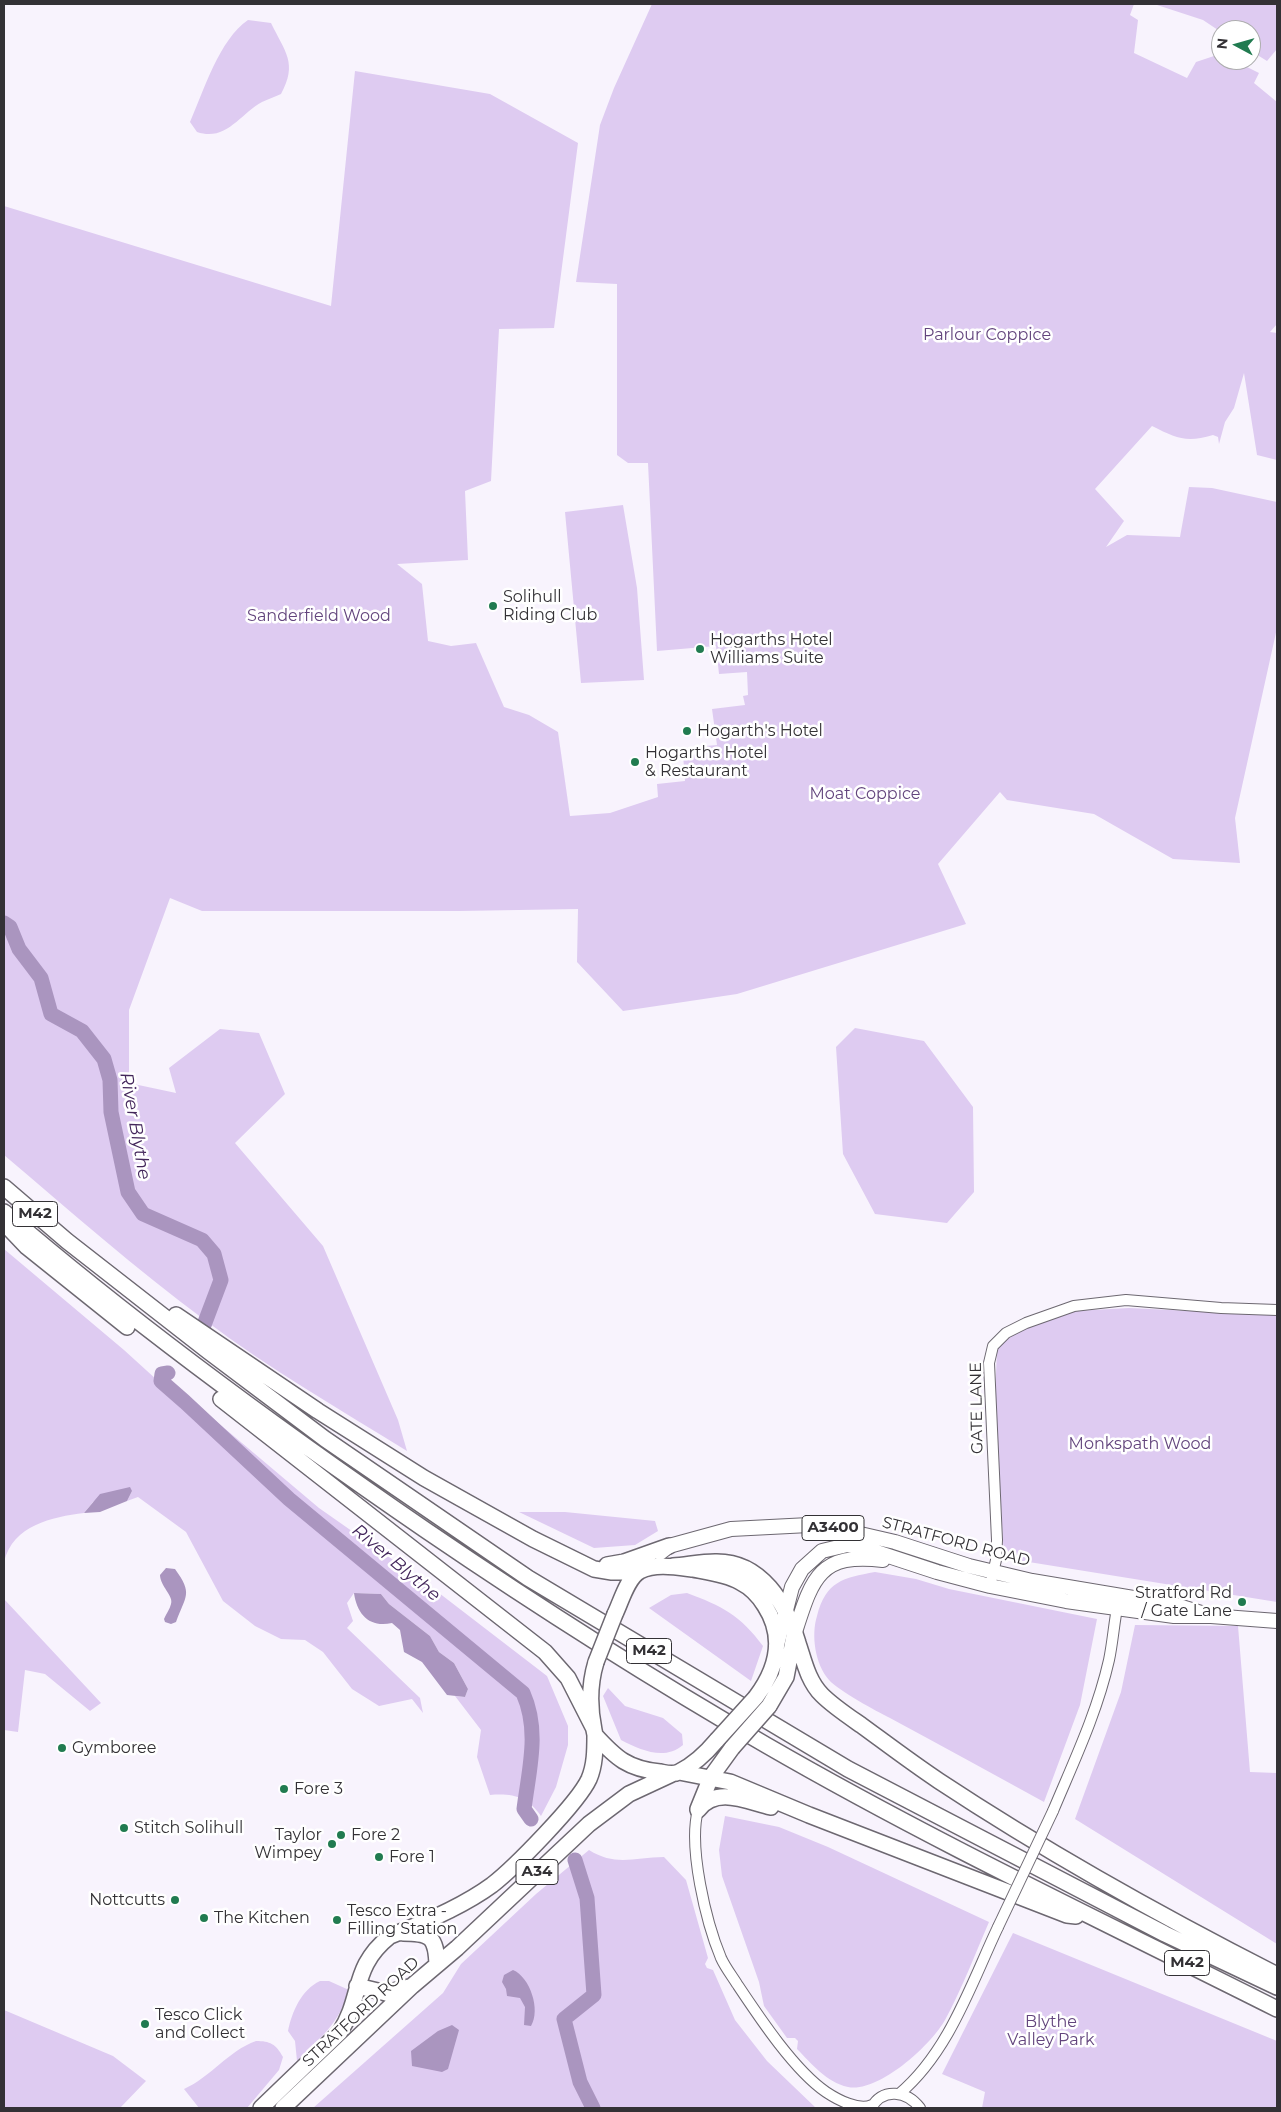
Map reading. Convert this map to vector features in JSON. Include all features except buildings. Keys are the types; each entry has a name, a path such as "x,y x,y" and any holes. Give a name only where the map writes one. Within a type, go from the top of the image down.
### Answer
{"highway":[{"name":"M42","path":"4,1187 67,1241 325,1439 528,1578 848,1769 1165,1934 1277,1987"},
{"name":"M42","path":"4,1212 139,1323 320,1459 529,1601 767,1746 904,1821 1277,2008"},
{"path":"4,1222 27,1247 545,1652 568,1678 594,1731 612,1754 624,1763 638,1769 711,1777 730,1782 809,1815 1067,1915 1096,1918"},
{"path":"67,1241 335,1422 424,1478 533,1539 583,1564 603,1572 640,1571"},
{"path":"583,1564 601,1566 618,1564 669,1546"},
{"path":"673,1566 715,1562 742,1567 762,1579 786,1609 805,1667 821,1694 901,1755 1048,1851 1189,1930 1277,1975"},
{"name":"A34","path":"594,1731 589,1698 596,1662 615,1614 640,1571 673,1566 727,1576 748,1587 769,1613 774,1625 777,1645 771,1673 756,1697 708,1751 675,1773"},
{"path":"698,1810 711,1777 732,1748 769,1706 786,1677 795,1632"},
{"name":"STRATFORD ROAD","path":"261,2108 340,2032 346,2022 366,1962 384,1940 474,1897 492,1885 522,1857 585,1786 593,1767 594,1731"},
{"name":"STRATFORD ROAD","path":"283,2108 412,1986 616,1802 675,1773"},
{"path":"698,1810 704,1802 718,1796 809,1815"},
{"path":"397,1933 422,1933 430,1937 436,1946 437,1965"},
{"name":"A34","path":"357,1986 386,1993 412,1986"}],"main road":[{"name":"STRATFORD ROAD","path":"640,1571 669,1546 731,1529 809,1525 843,1530 895,1542 992,1579 1066,1601 1118,1602 1174,1616 1211,1616 1277,1621"},
{"name":"STRATFORD ROAD","path":"777,1645 792,1587 802,1568 812,1558 834,1548 847,1545 861,1547 937,1572 992,1579"},
{"path":"795,1632 813,1581 827,1568 839,1561 862,1558 937,1572"}],"street":[{"name":"GATE LANE","path":"992,1579 997,1540 988,1363 993,1346 999,1339 1026,1323 1074,1306 1126,1300 1277,1310"},
{"path":"899,2094 912,2083 935,2056 1053,1811 1088,1730 1109,1659 1118,1602"},
{"path":"698,1810 695,1838 699,1875 708,1915 722,1960 755,2011 796,2063 819,2086 841,2101 872,2107 884,2096 899,2094 915,2101 920,2108"}],"green space":[{"path":"652,4 1134,4 1130,15 1138,20 1134,53 1187,78 1196,62 1211,57 1211,70 1253,70 1259,73 1254,83 1277,102 1277,324 1270,332 1277,333 1277,460 1257,455 1244,373 1234,408 1225,422 1219,444 1218,437 1213,435 1195,439 1181,438 1152,426 1095,489 1124,521 1106,547 1127,535 1180,537 1189,487 1212,488 1277,502 1277,628 1235,818 1240,863 1173,859 1094,814 1007,800 1000,792 938,864 966,924 737,994 623,1011 577,962 578,909 202,911 170,898 129,1010 129,1083 176,1093 169,1068 220,1029 259,1033 285,1094 235,1143 323,1246 398,1420 407,1451 230,1339 129,1260 4,1155 4,206 331,306 355,71 490,94 578,143 554,328 499,329 491,481 465,491 468,560 397,564 422,584 428,641 451,646 476,643 504,707 529,715 558,732 570,816 610,813 658,797 657,784 685,781 683,754 701,755 706,751 706,746 717,745 712,709 745,705 743,696 748,695 747,672 719,674 716,646 657,651 648,463 628,463 617,455 617,284 576,282 600,125 614,88"},
{"path":"1154,4 1277,4 1277,49 1267,61 1261,57 1261,20 1211,20 1211,25 1203,20"},
{"path":"248,20 271,23 285,50 288,58 289,74 281,94 254,107 225,130 207,134 197,132 190,122 213,66 229,40"},
{"path":"623,505 637,588 644,680 581,683 565,512"},
{"path":"855,1028 924,1041 973,1107 974,1192 947,1223 875,1214 843,1154 836,1047"},
{"path":"4,1249 124,1350 201,1420 210,1416 319,1508 426,1583 547,1676 568,1726 568,1745 556,1787 541,1816 525,1800 506,1795 490,1795 477,1757 481,1730 455,1696 465,1697 468,1689 454,1663 439,1652 430,1636 389,1604 381,1594 354,1593 347,1603 353,1621 347,1628 420,1698 423,1713 412,1699 379,1706 352,1689 323,1652 305,1640 281,1639 255,1626 223,1601 186,1532 138,1497 127,1501 132,1491 93,1502 84,1513 59,1517 35,1525 16,1539 9,1549 4,1562"},
{"name":"Monkspath Wood","path":"1129,1308 1277,1315 1277,1602 1004,1558 995,1402 997,1348 1018,1331 1074,1311"},
{"path":"519,1512 565,1512 655,1521 658,1531 635,1545 594,1548"},
{"path":"875,1572 916,1579 949,1589 1097,1619 1080,1705 1044,1802 867,1706 829,1680 817,1658 814,1640 815,1624 821,1604 825,1595 837,1583 854,1576"},
{"path":"687,1593 710,1602 730,1613 755,1635 763,1646 751,1681 649,1608 671,1595"},
{"path":"4,1599 101,1703 90,1711 45,1674 25,1670 18,1732 4,1730"},
{"path":"1135,1625 1238,1626 1250,1772 1277,1773 1277,1944 1075,1819 1121,1692"},
{"path":"608,1688 625,1706 663,1718 682,1734 683,1745 676,1750 660,1753 644,1750 621,1740 603,1696"},
{"path":"725,1816 779,1827 828,1847 989,1922 963,1984 945,2020 916,2054 889,2075 874,2083 860,2087 840,2085 820,2072 797,2049 798,2041 795,2038 787,2038 764,2006 759,1982 722,1876 719,1850"},
{"path":"589,1850 617,1860 664,1857 686,1880 708,1958 705,1964 707,1968 713,1970 735,2020 767,2061 816,2108 313,2108 443,1993 461,1964 536,1894"},
{"name":"Blythe Valley Park","path":"1013,1933 1277,2041 1277,2108 982,2108 985,2092 942,2074"},
{"path":"320,1981 329,1981 349,1990 345,2002 334,2021 297,2061 295,2041 288,2031 290,2024 298,2002 313,1985"},
{"path":"4,2010 113,2056 146,2081 120,2108 4,2108"},
{"path":"256,2041 272,2044 283,2057 279,2070 247,2108 199,2108 184,2089 203,2078 246,2045"}],"shaded area":[{"path":"130,1487 132,1491 127,1501 100,1512 84,1513 100,1494"},
{"path":"166,1568 175,1569 181,1577 186,1590 185,1600 176,1622 171,1624 165,1622 164,1619 170,1608 171,1598 162,1583 160,1575"},
{"path":"354,1593 381,1594 389,1604 430,1636 439,1652 454,1663 468,1689 465,1697 447,1695 422,1662 404,1652 400,1630 392,1623 377,1624 366,1618 358,1608"},
{"path":"513,1970 524,1979 532,1995 535,2011 531,2026 524,2025 525,2007 520,1998 507,1996 502,1982 504,1975"},
{"path":"452,2025 459,2030 448,2069 442,2072 412,2066 411,2051 438,2031"}],"waterway":[{"name":"River Blythe","path":"4,923 10,927 19,949 41,978 51,1014 82,1031 104,1059 110,1080 111,1112 128,1192 143,1214 202,1240 214,1254 221,1280 204,1325"},
{"name":"River Blythe","path":"168,1373 162,1374 161,1381 289,1499 523,1693 528,1707 532,1736 532,1750 524,1809 531,1819"},
{"name":"River Blythe","path":"575,1860 587,1898 594,1995 564,2019 580,2082 593,2108"}],"place":[{"name":"Solihull Riding Club","path":"493,606"},
{"name":"Hogarths Hotel Williams Suite","path":"700,649"},
{"name":"Hogarth's Hotel","path":"687,731"},
{"name":"Hogarths Hotel & Restaurant","path":"635,762"},
{"name":"Stratford Rd / Gate Lane","path":"1242,1602"},
{"name":"Gymboree","path":"62,1748"},
{"name":"Fore 3","path":"284,1789"},
{"name":"Stitch Solihull","path":"124,1828"},
{"name":"Fore 2","path":"341,1835"},
{"name":"Taylor Wimpey","path":"332,1844"},
{"name":"Fore 1","path":"379,1857"},
{"name":"Nottcutts","path":"175,1900"},
{"name":"The Kitchen","path":"204,1918"},
{"name":"Tesco Extra - Filling Station","path":"337,1920"},
{"name":"Tesco Click and Collect","path":"145,2024"}],"park label":[{"name":"Parlour Coppice","path":"987,335"},
{"name":"Sanderfield Wood","path":"319,616"},
{"name":"Moat Coppice","path":"865,794"}]}
